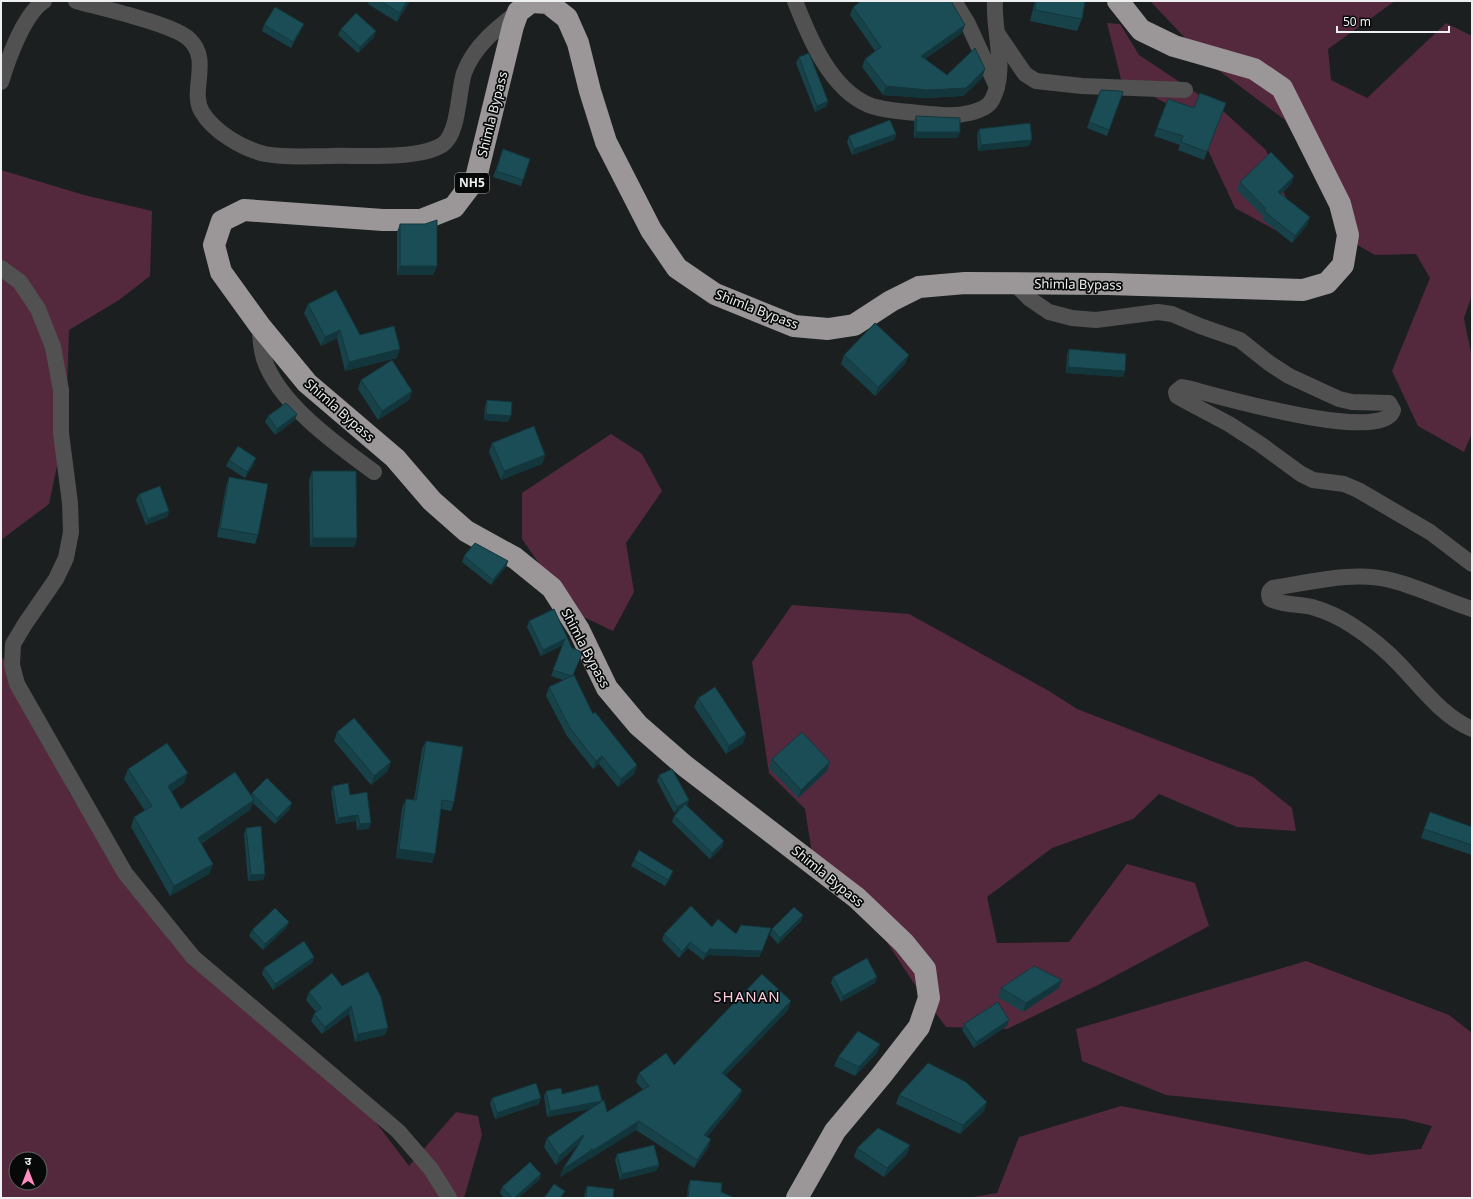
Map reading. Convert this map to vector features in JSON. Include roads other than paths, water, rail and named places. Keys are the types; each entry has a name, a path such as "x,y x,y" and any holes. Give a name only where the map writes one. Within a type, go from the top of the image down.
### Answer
{"highway":[{"name":"Shimla Bypass","path":"797,1198 835,1131 881,1076 919,1027 929,998 925,969 904,943 857,898 685,766 638,725 607,688 579,630 552,588 515,558 466,531 432,501 395,458 307,383 260,326 221,272 214,245 222,221 244,210 383,220 421,220 454,207 476,178 513,26 518,12 532,2 548,3 567,18 578,43 590,91 606,142 624,181 651,230 677,268 715,294 794,326 828,330 854,324 891,300 919,287 965,284 1108,284 1303,290 1327,283 1343,265 1348,236 1340,204 1282,88 1254,68 1174,46 1141,30 1118,1"}],"street":[{"path":"1,82 27,22 37,6 44,1"},
{"path":"76,1 174,29 189,38 197,48 200,64 198,97 200,110 208,121 242,145 264,154 290,156 398,155 429,150 442,145 451,136 465,72 479,48 493,31 518,12"},
{"path":"795,1 820,58 851,95 869,105 932,114 953,115 972,113 991,102 997,88 1000,63 996,32 995,1"},
{"path":"954,1 968,24 997,88"},
{"path":"996,32 1025,74 1036,81 1082,86 1185,90"},
{"path":"1,268 20,282 38,309 53,346 61,390 61,433 70,503 71,532 66,558 56,579 13,644 12,665 17,684 125,873 194,958 398,1131 431,1169 449,1198"},
{"path":"1015,284 1030,299 1049,312 1072,318 1096,320 1158,312 1172,314 1200,326 1240,340 1269,363 1289,376 1339,399 1352,402 1389,403 1393,410 1392,414 1388,418 1367,422 1340,422 1312,418 1182,387 1176,392 1177,396 1182,400 1229,424 1260,444 1300,474 1314,480 1344,484 1358,490 1430,532 1472,564"},
{"path":"260,326 260,341 264,360 275,380 293,404 315,427 374,472"},
{"path":"1472,609 1393,580 1370,577 1346,577 1274,588 1270,590 1269,594 1270,599 1276,602 1312,607 1334,615 1354,626 1400,664 1423,692 1443,709 1472,729"}],"district":[{"name":"SHANAN","path":"747,997"}]}
